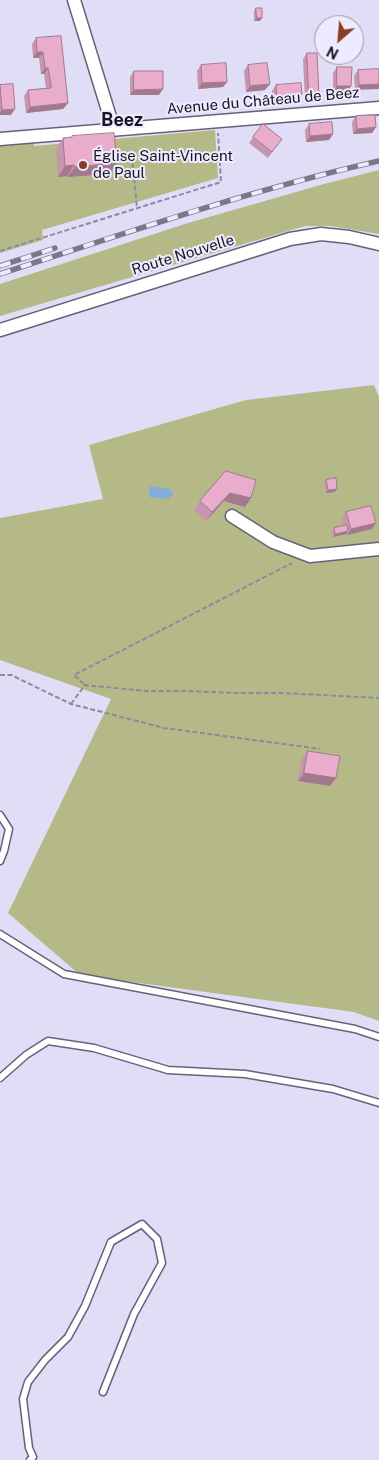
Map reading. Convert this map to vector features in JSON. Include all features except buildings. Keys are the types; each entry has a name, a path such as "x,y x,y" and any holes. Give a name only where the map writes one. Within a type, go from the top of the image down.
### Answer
{"street":[{"path":"74,0 114,130"},
{"name":"Avenue du Château de Beez","path":"0,138 379,108"},
{"name":"Route Nouvelle","path":"0,330 290,239 321,234 349,237 379,244"},
{"path":"232,516 273,542 310,556 379,550"}],"lane":[{"path":"0,815 9,828 0,861"},
{"path":"0,934 64,974 355,1029 379,1037"},
{"path":"0,1078 26,1055 48,1041 94,1048 168,1070 244,1074 334,1089 379,1103"},
{"path":"32,1459 23,1400 28,1382 45,1360 68,1337 85,1306 111,1242 142,1224 157,1238 162,1263 134,1314 103,1392"}],"path":[{"path":"0,251 221,182 216,121"},
{"path":"115,159 115,156 132,158 137,208"},
{"path":"310,556 304,557 74,675 85,684 145,691 187,690 379,698"},
{"path":"0,674 11,675 71,704 164,728 320,749"},
{"path":"71,704 85,684"}],"green space":[{"path":"215,130 218,178 42,230 43,240 0,253 0,139 33,136 34,146"},
{"path":"379,170 379,234 331,226 305,226 0,316 0,284 188,223"},
{"path":"374,385 379,397 379,1021 354,1012 80,975 8,913 111,699 0,660 0,518 103,499 89,445 246,400"}],"water":[{"path":"150,486 170,489 173,495 169,499 149,497"}],"railway":[{"path":"0,274 236,199 331,172 379,161"},
{"path":"0,266 55,248"}],"place":[{"name":"Église Saint-Vincent de Paul","path":"83,165"}],"district":[{"name":"Beez","path":"122,120"}]}
